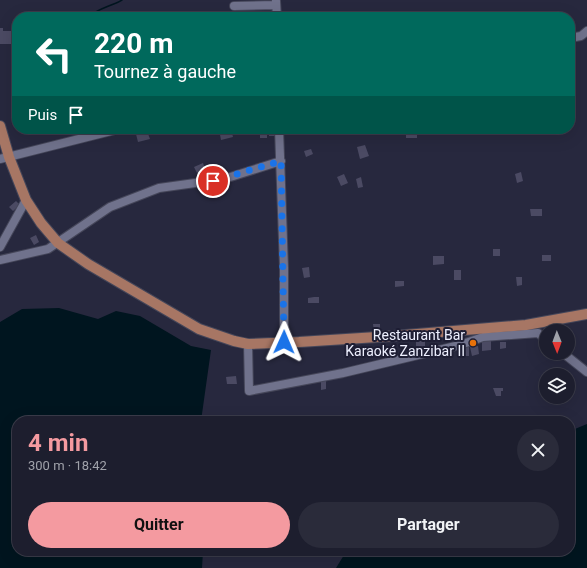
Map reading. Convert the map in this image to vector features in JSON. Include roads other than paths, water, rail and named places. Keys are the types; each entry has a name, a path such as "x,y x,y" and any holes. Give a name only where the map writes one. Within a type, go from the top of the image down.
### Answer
{"main road":[{"path":"0,126 4,158 26,200 58,243 88,264 199,329 234,341 248,344 393,336 524,325 587,314"}],"street":[{"path":"234,6 276,2 277,12"},
{"path":"575,37 581,36 587,31"},
{"path":"4,158 99,134"},
{"path":"279,134 284,342"},
{"path":"0,260 47,249 111,206 159,188 224,179 281,161"},
{"path":"0,247 26,200"},
{"path":"248,344 249,391 343,373 483,337 537,333 537,330 546,322"},
{"path":"488,328 524,333"},
{"path":"473,329 473,340"},
{"path":"572,360 587,372"}],"water":[{"path":"59,308 98,319 116,311 140,316 191,346 211,350 202,416 12,416 12,556 203,556 202,568 0,568 0,322 22,309"},
{"path":"587,424 587,568 336,568 343,556 575,556 575,429"}],"waterway":[{"path":"96,12 122,0"}],"place":[{"name":"Restaurant Bar Karaoké Zanzibar II","path":"473,343"}]}
